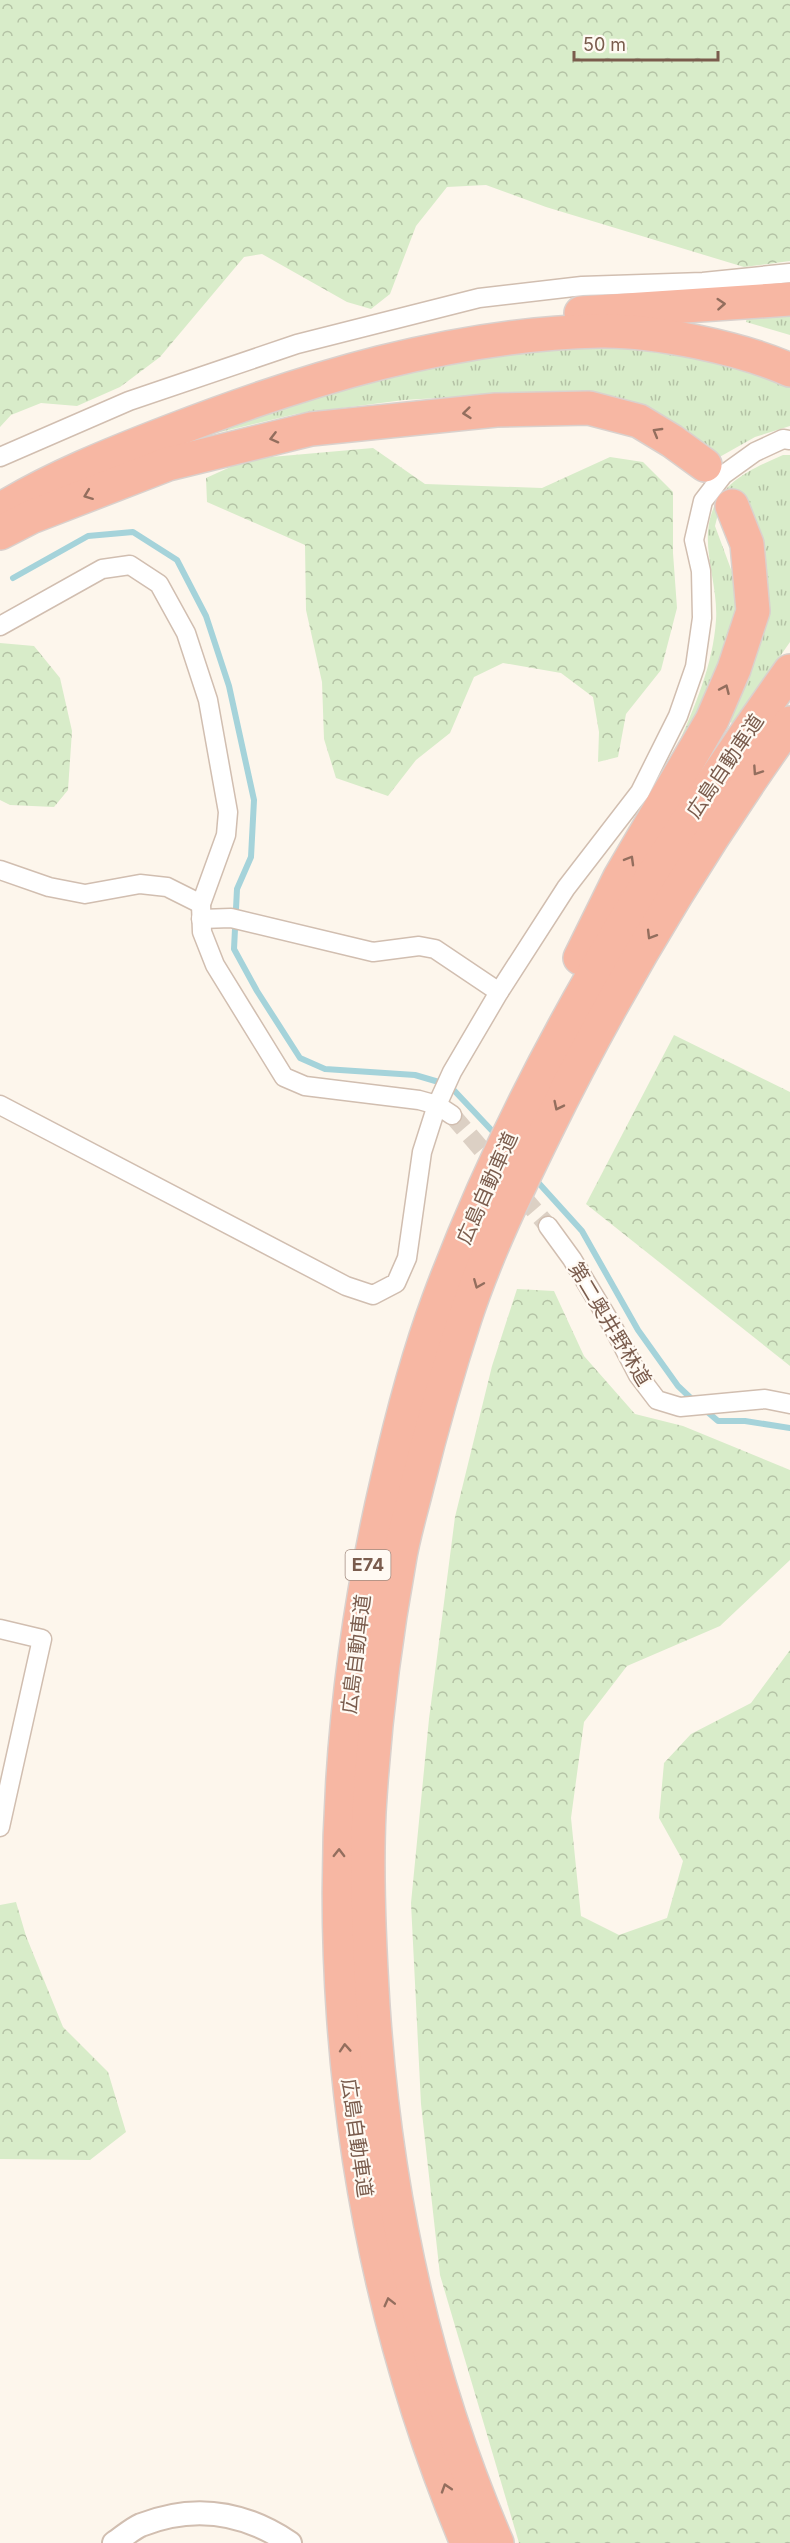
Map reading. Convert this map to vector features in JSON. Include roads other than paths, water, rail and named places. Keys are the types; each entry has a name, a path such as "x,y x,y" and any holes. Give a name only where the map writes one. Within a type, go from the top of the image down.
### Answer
{"highway":[{"path":"0,489 13,481 129,430 250,384 368,349 481,325 603,311 790,299"},
{"path":"603,311 666,318 725,332 790,353"},
{"path":"0,510 22,496 135,445 252,400 396,358 532,335 602,331 675,337 774,363 790,370"},
{"path":"0,533 31,517 168,464 311,429 496,410 589,408 639,421 705,465"},
{"path":"487,1181 576,966 620,878 712,720 734,669 753,611 747,544 732,506"},
{"name":"広島自動車道","path":"467,2543 451,2506 403,2359 368,2211 347,2078 338,1939 339,1811 352,1676 370,1551 397,1437 438,1302 487,1181 552,1053 613,941 675,838 790,671"},
{"name":"広島自動車道","path":"497,2543 475,2491 432,2360 399,2218 378,2088 369,1943 369,1815 380,1680 400,1556 430,1434 466,1314 514,1197 577,1068 640,954 704,849 790,723"}],"street":[{"path":"0,457 129,402 297,344 478,298 582,286 703,282 790,273"},
{"path":"0,1106 346,1286 373,1295 396,1283 407,1258 422,1152 437,1105 452,1072 499,992 566,888 640,792 678,716 695,667 702,618 701,572 694,540 703,501 723,475 755,452 783,439 790,440"},
{"path":"0,626 102,569 130,565 159,584 186,633 208,700 228,812 225,835 201,912 202,932 214,965 284,1077 305,1086 437,1105 452,1115"},
{"path":"0,870 49,886 85,894 140,884 167,887 201,912 374,952 419,946 435,949 499,992"},
{"name":"第二奥井野林道","path":"548,1226 572,1259 613,1327 638,1375 657,1400 680,1407 765,1399 790,1404"},
{"path":"0,1629 42,1639 0,1827"},
{"path":"114,2543 140,2526 177,2514 221,2513 268,2528 290,2543"}],"waterway":[{"path":"13,578 88,536 133,532 177,560 206,616 229,686 254,800 251,857 237,889 234,949 257,991 300,1058 325,1069 415,1075 449,1085 496,1135"},
{"path":"535,1179 582,1231 638,1330 678,1386 696,1403"},
{"path":"704,1409 718,1421 745,1421 790,1428"}],"tunnel":[{"path":"452,1115 548,1226"}]}
